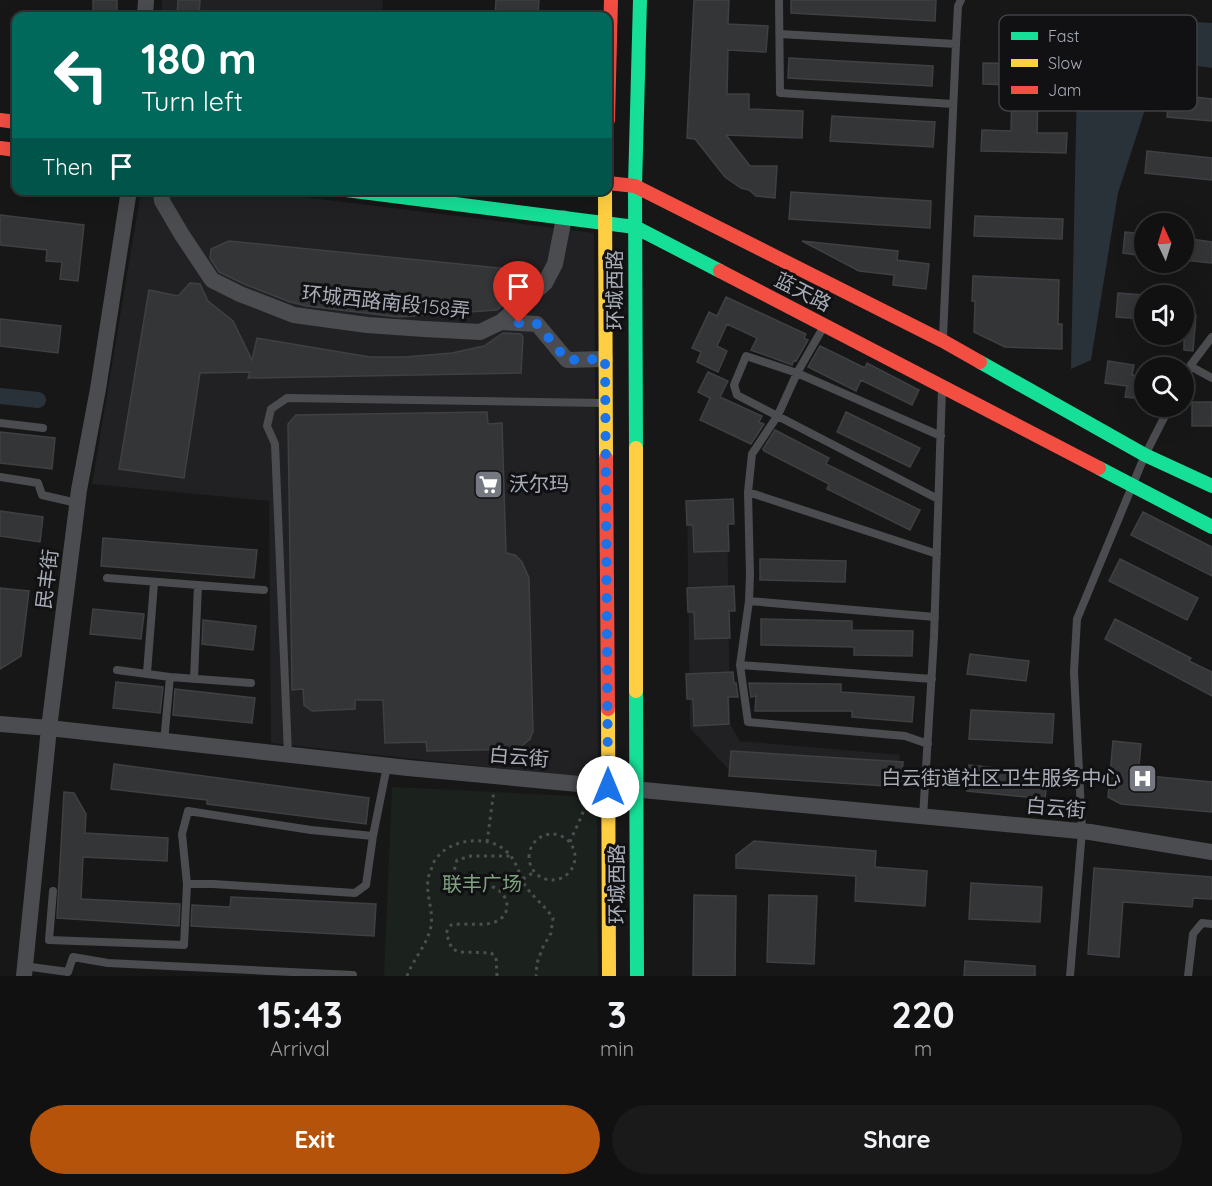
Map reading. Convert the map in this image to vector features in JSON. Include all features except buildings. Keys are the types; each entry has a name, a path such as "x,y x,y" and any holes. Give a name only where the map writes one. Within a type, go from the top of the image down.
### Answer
{"main road":[{"name":"环城西路","path":"637,976 634,186 640,0"},
{"name":"蓝天路","path":"612,183 634,186 943,341 1145,455 1212,486"},
{"name":"蓝天路","path":"385,195 634,227 1212,527"},
{"name":"环城西路","path":"605,195 609,976"}],"street":[{"name":"民丰街","path":"24,971 77,503 98,389 128,195"},
{"name":"环城西路南段158弄","path":"161,195 162,201 182,236 212,280 240,294 294,315 367,325 480,332 501,322 545,283 555,264 564,218"},
{"path":"501,322 537,324 567,360 605,359"},
{"name":"白云街","path":"0,724 387,766 1082,831 1212,852"}],"lane":[{"path":"779,0 780,93 953,104"},
{"path":"943,341 958,6 961,0"},
{"path":"780,34 956,44"},
{"path":"824,325 797,373 778,415 752,454 748,492 749,601 740,665 747,722 905,736 928,744"},
{"path":"1194,361 1212,337"},
{"path":"938,499 737,395 734,385 746,356 797,373 941,435"},
{"path":"1194,368 1212,378"},
{"path":"923,817 932,679 942,386"},
{"path":"288,754 275,444 267,426 272,409 287,398 605,403"},
{"path":"1070,976 1082,831 1074,672 1077,619 1145,455 1164,417"},
{"path":"0,423 43,428"},
{"path":"0,477 39,483 42,495 77,503"},
{"path":"748,492 937,554"},
{"path":"107,578 264,590"},
{"path":"147,673 154,582"},
{"path":"194,679 198,585"},
{"path":"749,601 934,617"},
{"path":"740,665 932,679"},
{"path":"117,670 170,677 251,683"},
{"path":"164,742 170,677"},
{"path":"187,884 355,893 366,885 387,766"},
{"path":"53,891 49,940 184,945 187,884 182,834 188,811 373,837"},
{"path":"1188,976 1192,934 1202,923 1212,924"},
{"path":"24,971 68,972 74,957 108,963 353,975"}],"path":[{"path":"487,842 495,776"},
{"path":"570,842 584,812 590,785"},
{"path":"552,834 570,842 576,855 576,861 568,875 562,879 546,880 534,872 530,865 530,851 538,839 552,834"},
{"path":"407,976 424,945 431,926 428,884 436,858 454,844 473,841 487,842 506,850 526,886 553,918 551,933 537,963 536,976"},
{"path":"497,976 495,957 491,953 460,952 452,949 446,933 451,926 497,921 504,916 507,907 506,897 502,891 490,886 463,885 455,881 453,875 457,860 471,856 510,856"},
{"path":"522,880 534,872"}],"shaded area":[{"path":"162,0 383,0 382,12 161,12"},
{"path":"1197,22 1212,23 1212,68 1197,66"},
{"path":"1076,111 1145,111 1118,193 1091,360 1071,369"},
{"path":"140,195 287,195 594,233 598,766 595,779 271,743 269,501 92,484"},
{"path":"727,500 730,724 740,741 900,755 897,785 730,771 690,728 687,501"}],"green space":[{"name":"联丰广场","path":"392,787 574,796 591,804 597,819 598,976 384,976"}],"waterway":[{"path":"0,396 38,400"}],"traffic: fast":[{"path":"636,448 635,186 640,0"},
{"path":"385,195 635,227 720,271"},
{"path":"980,362 1145,455 1212,486"},
{"path":"1099,468 1212,527"},
{"path":"636,691 637,976"}],"traffic: slow":[{"path":"605,195 606,458"},
{"path":"636,448 636,691"},
{"path":"608,709 609,976"}],"traffic: jam":[{"path":"611,0 611,12"},
{"path":"0,120 12,122"},
{"path":"0,148 12,150"},
{"path":"612,183 635,186 943,341 980,362"},
{"path":"720,271 1099,468"},
{"path":"606,458 608,709"}],"place":[{"name":"沃尔玛","path":"488,484"},
{"name":"白云街道社区卫生服务中心","path":"1142,778"}],"route":[{"path":"519,323 537,324 567,360 605,359 608,787"}]}
